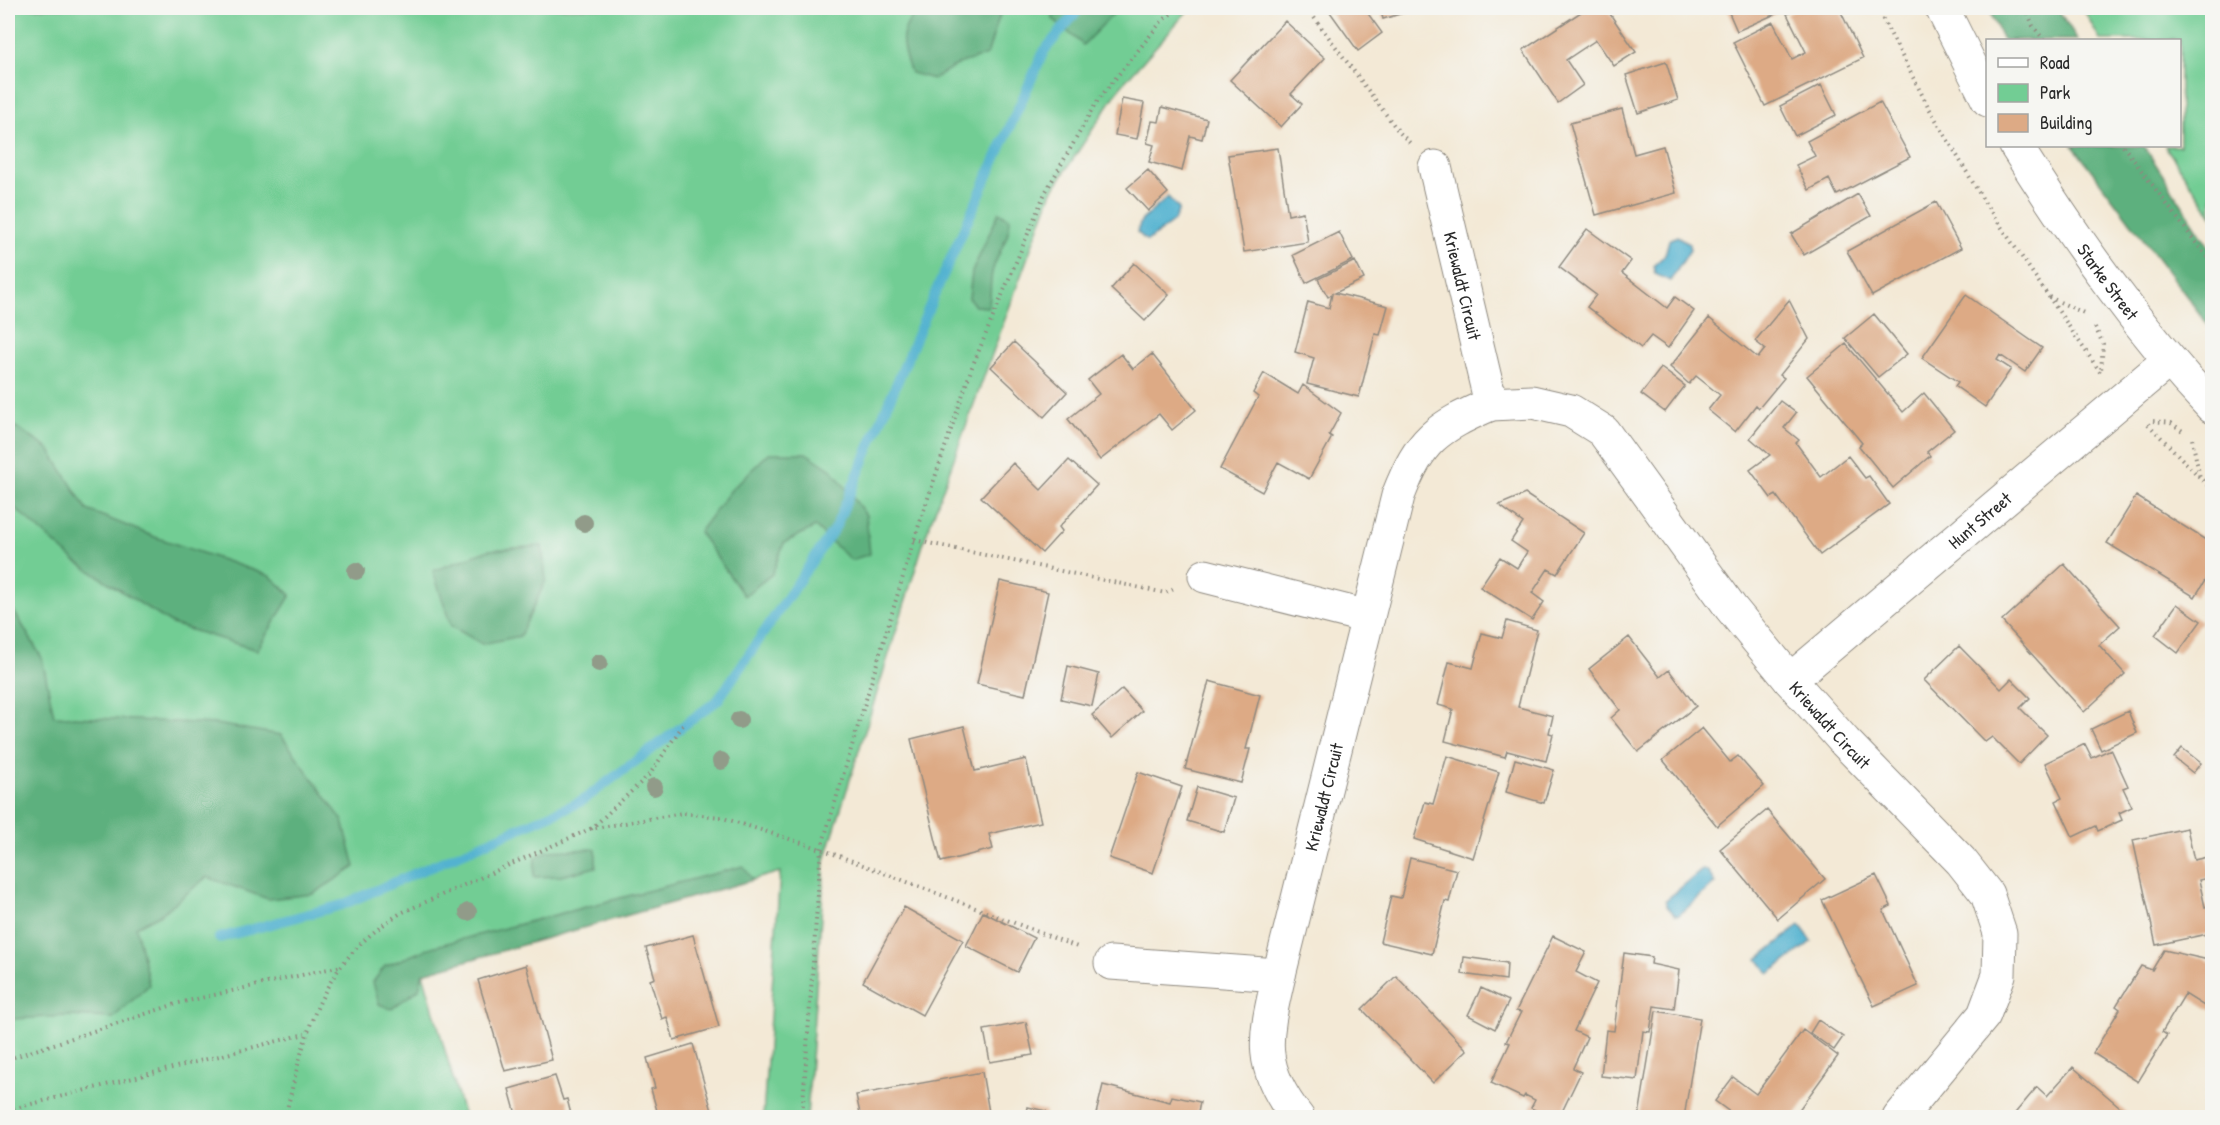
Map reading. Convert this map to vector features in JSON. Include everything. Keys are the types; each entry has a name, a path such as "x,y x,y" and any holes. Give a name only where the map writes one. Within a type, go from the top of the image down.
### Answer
{"street":[{"path":"1942,8 1986,96"},
{"name":"Starke Street","path":"2017,147 2070,231 2168,361 2212,407"},
{"name":"Kriewaldt Circuit","path":"1435,167 1491,404"},
{"name":"Hunt Street","path":"1790,680 2168,361"},
{"name":"Kriewaldt Circuit","path":"1298,1118 1280,1095 1271,1074 1266,1030 1398,496 1411,462 1437,432 1453,421 1491,404 1532,402 1571,411 1603,431 1731,608 1790,680 1845,742 1961,861 1987,894 2000,933 1998,975 1984,1015 1899,1118"},
{"path":"1205,576 1368,617"},
{"path":"1111,963 1279,975"}],"path":[{"path":"802,1118 821,849 914,540 972,367 1045,193 1098,100 1161,22 1178,8"},
{"path":"1307,8 1399,132 1435,167"},
{"path":"1877,8 1929,108 1980,194 2101,373 2103,344 2094,326"},
{"path":"2026,8 2033,26 2043,39"},
{"path":"2124,147 2212,264"},
{"path":"2048,296 2090,316"},
{"path":"2200,478 2194,440 2171,423 2143,419 2152,429 2200,478 2212,490"},
{"path":"914,540 1165,593 1205,576"},
{"path":"590,829 650,774 683,725"},
{"path":"285,1118 305,1034 318,1003 341,966 374,930 401,913 590,829 683,813 720,817 821,849 1072,944 1111,963"},
{"path":"8,1059 179,1003 341,966"},
{"path":"8,1110 305,1034"}],"green space":[{"path":"8,8 1190,8 1121,86 1052,191 926,535 825,860 807,1117 763,1117 780,872 423,973 464,1117 8,1117"},
{"path":"920,8 1002,8 987,55 958,64 933,79 911,73 903,46 907,24"},
{"path":"1056,8 1119,8 1083,45 1052,18"},
{"path":"1988,8 2057,8 2077,39 2003,39"},
{"path":"2083,8 2212,8 2212,215 2166,147 2181,147 2181,39 2099,39"},
{"path":"2074,147 2145,147 2212,251 2212,330"},
{"path":"999,212 1010,219 1010,226 992,273 988,307 975,306 969,298 972,272"},
{"path":"8,422 49,449 87,510 155,537 270,576 291,595 257,650 172,624 75,561 8,502"},
{"path":"769,453 806,453 833,471 866,515 870,554 851,560 815,527 784,543 772,574 744,596 699,532 731,490"},
{"path":"542,546 546,580 520,636 482,644 451,626 433,571 489,550"},
{"path":"8,601 42,658 54,716 216,724 281,735 343,821 355,867 313,894 268,899 207,877 161,914 136,927 149,985 113,1018 68,1016 12,1019 8,1015"},
{"path":"596,849 596,867 561,876 534,877 535,858 548,851"},
{"path":"743,866 753,880 423,973 419,989 391,1009 379,1004 373,982 385,966 432,947"}],"water":[{"path":"1168,197 1179,209 1174,221 1147,241 1137,232 1141,221"},
{"path":"1677,236 1690,244 1690,250 1670,281 1655,274 1653,266 1665,255 1669,240"},
{"path":"1702,870 1707,870 1715,883 1679,915 1675,915 1666,905 1666,900"},
{"path":"1800,925 1812,941 1769,974 1758,959"}],"building":[{"path":"1336,8 1364,8 1382,33 1358,51 1330,12"},
{"path":"1380,8 1420,8 1383,19"},
{"path":"1587,8 1606,8 1636,52 1614,66 1596,40 1566,60 1583,85 1558,103 1523,50"},
{"path":"1727,8 1789,8 1737,31"},
{"path":"1800,8 1839,8 1863,58 1765,106 1733,42 1773,22 1792,59 1806,52 1787,14"},
{"path":"1285,21 1325,58 1291,94 1302,104 1281,127 1230,80"},
{"path":"1666,62 1678,100 1638,113 1626,75"},
{"path":"1821,85 1836,115 1795,136 1780,106"},
{"path":"1122,99 1144,103 1137,139 1115,135"},
{"path":"1880,102 1910,157 1837,195 1829,179 1809,190 1796,165 1815,156 1807,141"},
{"path":"1162,107 1207,119 1202,139 1190,136 1182,171 1149,162 1154,145 1147,143 1152,121 1159,122"},
{"path":"1622,109 1634,154 1663,146 1676,193 1596,215 1570,123"},
{"path":"1278,148 1288,215 1303,212 1308,242 1244,252 1228,155"},
{"path":"1148,170 1168,193 1148,211 1127,188"},
{"path":"1858,194 1871,216 1804,255 1791,234"},
{"path":"1936,202 1961,248 1872,296 1847,251"},
{"path":"1587,229 1631,261 1622,273 1667,308 1675,297 1694,311 1668,348 1651,336 1641,348 1587,307 1596,295 1559,267"},
{"path":"1339,232 1353,260 1306,283 1293,255"},
{"path":"1355,261 1364,279 1335,293 1388,306 1380,335 1375,334 1359,397 1307,384 1314,358 1295,352 1308,302 1329,308 1332,294 1328,297 1318,279"},
{"path":"1134,263 1169,295 1145,321 1111,289"},
{"path":"1966,295 2042,348 2025,372 2000,355 1997,360 2011,369 1985,407 1955,386 1958,382 1922,358"},
{"path":"1789,300 1809,339 1780,375 1784,378 1759,408 1756,405 1735,432 1708,410 1720,395 1696,376 1689,384 1670,367 1709,318 1758,358 1765,349 1755,341"},
{"path":"1874,314 1907,354 1878,377 1845,338"},
{"path":"1014,342 1067,392 1044,417 991,367"},
{"path":"1846,344 1903,412 1924,393 1954,430 1927,452 1930,456 1893,488 1859,446 1862,443 1807,376"},
{"path":"1121,354 1133,369 1152,354 1196,410 1172,430 1159,414 1100,460 1068,419 1099,394 1088,380"},
{"path":"1661,368 1685,386 1665,412 1641,394"},
{"path":"1264,373 1298,394 1303,385 1341,413 1329,435 1332,437 1309,479 1278,462 1262,492 1220,469 1258,397 1253,393"},
{"path":"1780,401 1796,413 1784,428 1799,440 1796,443 1821,477 1848,456 1865,478 1869,476 1889,504 1820,555 1776,495 1771,498 1750,470 1770,455 1750,438"},
{"path":"1069,460 1097,485 1059,527 1062,531 1042,553 981,497 1013,463 1041,490"},
{"path":"1525,494 1584,533 1557,574 1548,569 1532,593 1544,602 1532,620 1480,587 1500,557 1517,568 1527,552 1511,541 1523,523 1499,505"},
{"path":"2136,496 2212,544 2212,569 2195,597 2107,543"},
{"path":"2064,564 2120,626 2099,645 2125,674 2084,712 2002,621"},
{"path":"1000,581 1048,592 1025,695 977,684"},
{"path":"2177,604 2201,621 2178,653 2155,635"},
{"path":"1507,621 1537,630 1518,707 1553,716 1549,733 1553,734 1546,761 1507,751 1505,757 1445,741 1453,709 1438,705 1449,662 1473,668 1482,633 1502,638"},
{"path":"1629,637 1660,677 1669,670 1696,706 1638,752 1611,718 1620,710 1589,669"},
{"path":"1959,646 2001,689 2011,679 2030,698 2020,708 2047,735 2019,764 1992,737 1985,742 1924,680"},
{"path":"1068,666 1099,674 1092,706 1061,699"},
{"path":"1209,681 1260,695 1246,749 1250,749 1241,783 1185,769"},
{"path":"1122,689 1142,711 1112,738 1092,715"},
{"path":"2128,711 2137,733 2101,750 2091,729"},
{"path":"964,726 975,771 1026,759 1041,822 989,834 993,849 941,862 911,739"},
{"path":"1702,728 1730,762 1738,756 1764,786 1717,826 1663,760"},
{"path":"2085,744 2092,758 2111,749 2128,786 2123,788 2132,807 2119,813 2122,820 2098,831 2096,826 2073,837 2056,801 2062,798 2045,763"},
{"path":"2182,748 2201,763 2193,773 2174,758"},
{"path":"1447,756 1499,772 1473,858 1414,839 1425,802 1433,804"},
{"path":"1515,759 1554,770 1544,803 1506,792"},
{"path":"1138,772 1182,787 1153,873 1109,858"},
{"path":"1197,787 1234,798 1224,832 1187,821"},
{"path":"1767,810 1825,879 1778,919 1720,849"},
{"path":"2187,828 2194,860 2207,857 2212,877 2199,880 2205,907 2212,905 2212,933 2156,945 2133,840"},
{"path":"1410,858 1457,870 1449,902 1445,901 1432,954 1380,942 1391,896 1401,898"},
{"path":"1876,875 1891,906 1883,910 1918,986 1874,1006 1822,900"},
{"path":"904,907 963,940 922,1015 863,982"},
{"path":"983,912 1034,938 1017,972 966,946"},
{"path":"693,935 719,1027 674,1040 667,1017 662,1019 650,980 655,978 646,948"},
{"path":"1553,936 1586,952 1576,972 1597,983 1574,1031 1587,1037 1573,1068 1581,1072 1559,1118 1551,1118 1531,1108 1535,1100 1525,1095 1523,1098 1491,1083 1510,1043 1506,1042 1521,1012 1516,1011"},
{"path":"2164,950 2204,959 2212,964 2212,1011 2185,994 2162,1032 2167,1035 2138,1082 2093,1053 2120,1009 2116,1006 2141,966 2152,970"},
{"path":"1624,953 1652,957 1651,964 1679,970 1674,1009 1654,1006 1650,1032 1643,1031 1637,1080 1601,1076 1606,1030 1614,1031"},
{"path":"1464,957 1507,963 1506,980 1462,974"},
{"path":"526,965 552,1060 505,1071 478,980"},
{"path":"1396,976 1467,1050 1433,1083 1362,1009"},
{"path":"1481,988 1509,1001 1495,1029 1468,1015"},
{"path":"1656,1011 1700,1018 1684,1118 1639,1116"},
{"path":"1818,1020 1843,1037 1834,1050 1810,1033"},
{"path":"1026,1022 1033,1055 990,1062 984,1030"},
{"path":"1803,1030 1838,1056 1793,1118 1738,1118 1715,1101 1733,1077 1756,1094"},
{"path":"693,1044 714,1118 659,1118 651,1089 655,1088 647,1058"},
{"path":"2073,1067 2126,1112 2121,1118 2011,1118 2037,1087 2047,1096"},
{"path":"982,1072 990,1118 861,1118 856,1095"},
{"path":"555,1076 563,1100 567,1099 572,1118 517,1118 509,1089"},
{"path":"1103,1085 1170,1102 1172,1096 1200,1102 1197,1118 1095,1118"},
{"path":"1028,1107 1046,1111 1044,1118 1026,1118"}],"waterway":[{"path":"219,938 342,905 582,801 718,700 836,526 936,291 1044,51 1080,8"}]}
